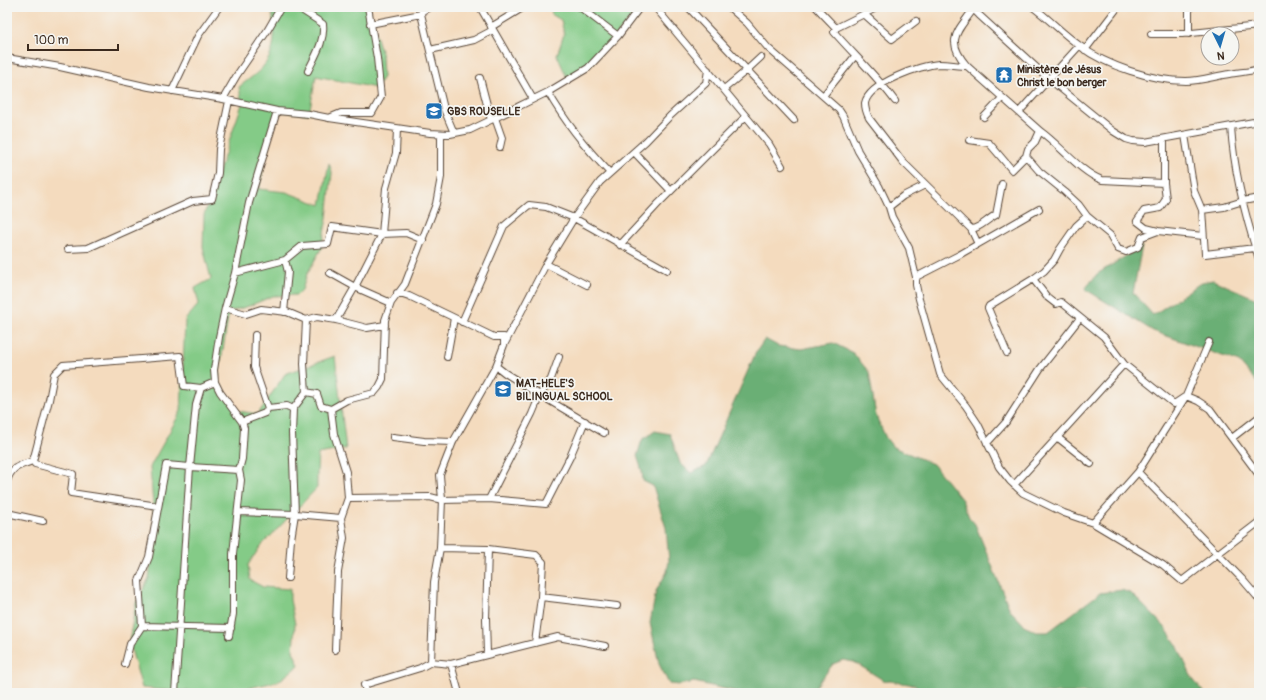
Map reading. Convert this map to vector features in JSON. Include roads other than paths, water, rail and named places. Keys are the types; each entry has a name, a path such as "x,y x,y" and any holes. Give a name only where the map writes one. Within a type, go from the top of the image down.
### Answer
{"street":[{"path":"172,91 198,36 219,7"},
{"path":"68,249 88,248 193,201 212,199 218,174 219,149 226,100 237,76 281,7"},
{"path":"297,7 323,24 324,33 319,48 308,71"},
{"path":"329,118 341,112 372,113 381,97 377,58 368,7"},
{"path":"370,24 421,11 430,7"},
{"path":"480,7 533,99"},
{"path":"430,50 474,40 524,7"},
{"path":"580,7 618,36"},
{"path":"7,58 60,67 148,88 226,100 277,111 309,114 397,129 441,134 454,133 470,130 493,119 548,92 588,68 618,36 640,7"},
{"path":"655,7 769,144 782,166"},
{"path":"688,7 794,120"},
{"path":"729,7 747,23 768,48 839,110 843,116 858,151 871,171 908,248 916,277 916,285 940,374 966,406 978,424 998,466 1014,485 1023,493 1064,514 1093,523 1163,565 1182,581 1259,522"},
{"path":"816,7 836,28"},
{"path":"836,28 878,7"},
{"path":"1164,184 1102,180 1095,178 967,66 959,57 955,38 956,32 973,7 979,15 1049,79 1119,136 1133,142 1164,139 1259,121"},
{"path":"1033,7 1082,48 1124,69 1161,79 1186,81 1259,70"},
{"path":"1018,112 1049,79 1082,48 1118,7"},
{"path":"1189,7 1189,34"},
{"path":"421,11 444,109 454,133"},
{"path":"864,14 892,39 916,21"},
{"path":"1151,34 1189,34 1259,26"},
{"path":"836,28 834,32 883,84 895,101"},
{"path":"823,96 855,56"},
{"path":"724,89 761,57"},
{"path":"967,66 939,64 921,67 883,84 867,99 865,104 869,118 903,162 971,229 978,244"},
{"path":"431,662 434,582 440,548 442,500 440,475 453,442 496,366 504,345 546,264 574,218 600,182 646,141 706,82 708,70"},
{"path":"480,78 493,119 502,138 500,147"},
{"path":"548,92 579,138 610,173"},
{"path":"984,117 1002,98"},
{"path":"229,636 233,614 233,554 241,480 239,470 242,459 244,428 242,422 220,392 216,382 214,370 225,308 235,273 249,203 277,111"},
{"path":"620,245 671,191 746,116"},
{"path":"1231,127 1232,148 1243,201 1259,259"},
{"path":"336,320 382,234 386,188 396,153 397,129"},
{"path":"969,140 989,143 1012,170 1026,156 1028,149 1035,142 1040,131"},
{"path":"306,392 317,394 321,406 331,409 347,400 374,393 379,387 383,379 385,320 391,303 405,284 436,204 441,177 441,134"},
{"path":"1185,134 1194,191 1202,210 1205,254 1256,248"},
{"path":"1164,139 1164,184 1166,199 1160,208 1144,211 1137,222 1146,228 1158,232 1203,236"},
{"path":"634,152 671,191"},
{"path":"1026,156 1039,172 1079,205 1087,216 1110,235 1118,249 1126,252 1138,248 1142,237 1158,232"},
{"path":"971,229 980,227 991,217 996,215 1002,184"},
{"path":"890,208 903,196 925,185"},
{"path":"1202,210 1224,207 1259,198"},
{"path":"462,322 504,226 529,205 546,207 574,218 667,270"},
{"path":"916,277 1039,209"},
{"path":"1007,353 988,308 989,306 1034,279 1044,271 1054,260 1076,226 1087,216"},
{"path":"235,273 286,260 302,246 328,244 332,227 382,234 406,233 423,240"},
{"path":"284,312 288,272 286,260"},
{"path":"546,264 587,285"},
{"path":"330,273 355,287 391,303"},
{"path":"1034,279 1047,297 1056,304 1061,302 1104,337 1124,364 1174,404 1186,396"},
{"path":"405,284 409,296"},
{"path":"397,293 409,296 494,337 504,337 504,345"},
{"path":"225,308 246,314 261,309 284,312 306,320 317,317 367,328 385,325"},
{"path":"447,357 454,318"},
{"path":"987,443 1006,422 1040,369 1080,318"},
{"path":"288,578 291,539 295,514 292,433 293,408 306,392 304,370 306,320"},
{"path":"255,335 254,367 268,408"},
{"path":"1093,523 1138,472 1186,396 1209,342"},
{"path":"33,461 49,400 54,374 63,365 180,356 184,386 201,388 216,382"},
{"path":"489,499 540,395 551,378 559,357"},
{"path":"1014,485 1124,364"},
{"path":"496,366 540,395 604,433"},
{"path":"175,693 190,467 196,405 199,390 201,388"},
{"path":"1186,396 1198,401 1210,409 1258,473"},
{"path":"268,408 287,406 293,408"},
{"path":"242,422 265,413 268,408"},
{"path":"331,409 334,434 346,472 348,498 341,518 344,538 338,572 335,650"},
{"path":"1232,438 1259,417"},
{"path":"348,498 430,496 442,500 489,499 546,504 570,457 585,421"},
{"path":"393,437 424,441 453,442"},
{"path":"1057,437 1091,464"},
{"path":"7,481 10,472 14,468 33,461"},
{"path":"33,461 35,464 73,474 71,493 158,506"},
{"path":"125,664 130,644 142,626 139,581 149,557 166,464 239,470"},
{"path":"1138,472 1218,554 1259,599"},
{"path":"238,512 295,514 341,518"},
{"path":"7,513 43,521"},
{"path":"440,548 488,549 536,555 543,562 541,597 535,643"},
{"path":"487,654 486,619 488,549"},
{"path":"541,597 617,606"},
{"path":"142,626 230,628"},
{"path":"367,693 364,685 420,668 431,662 451,664 558,637 605,646"},
{"path":"451,664 459,693"}],"place":[{"name":"Ministère de Jésus Christ le bon berger","path":"1004,75"},
{"name":"GBS ROUSELLE","path":"434,111"},
{"name":"MAT-HELE'S BILINGUAL SCHOOL","path":"503,389"}]}
